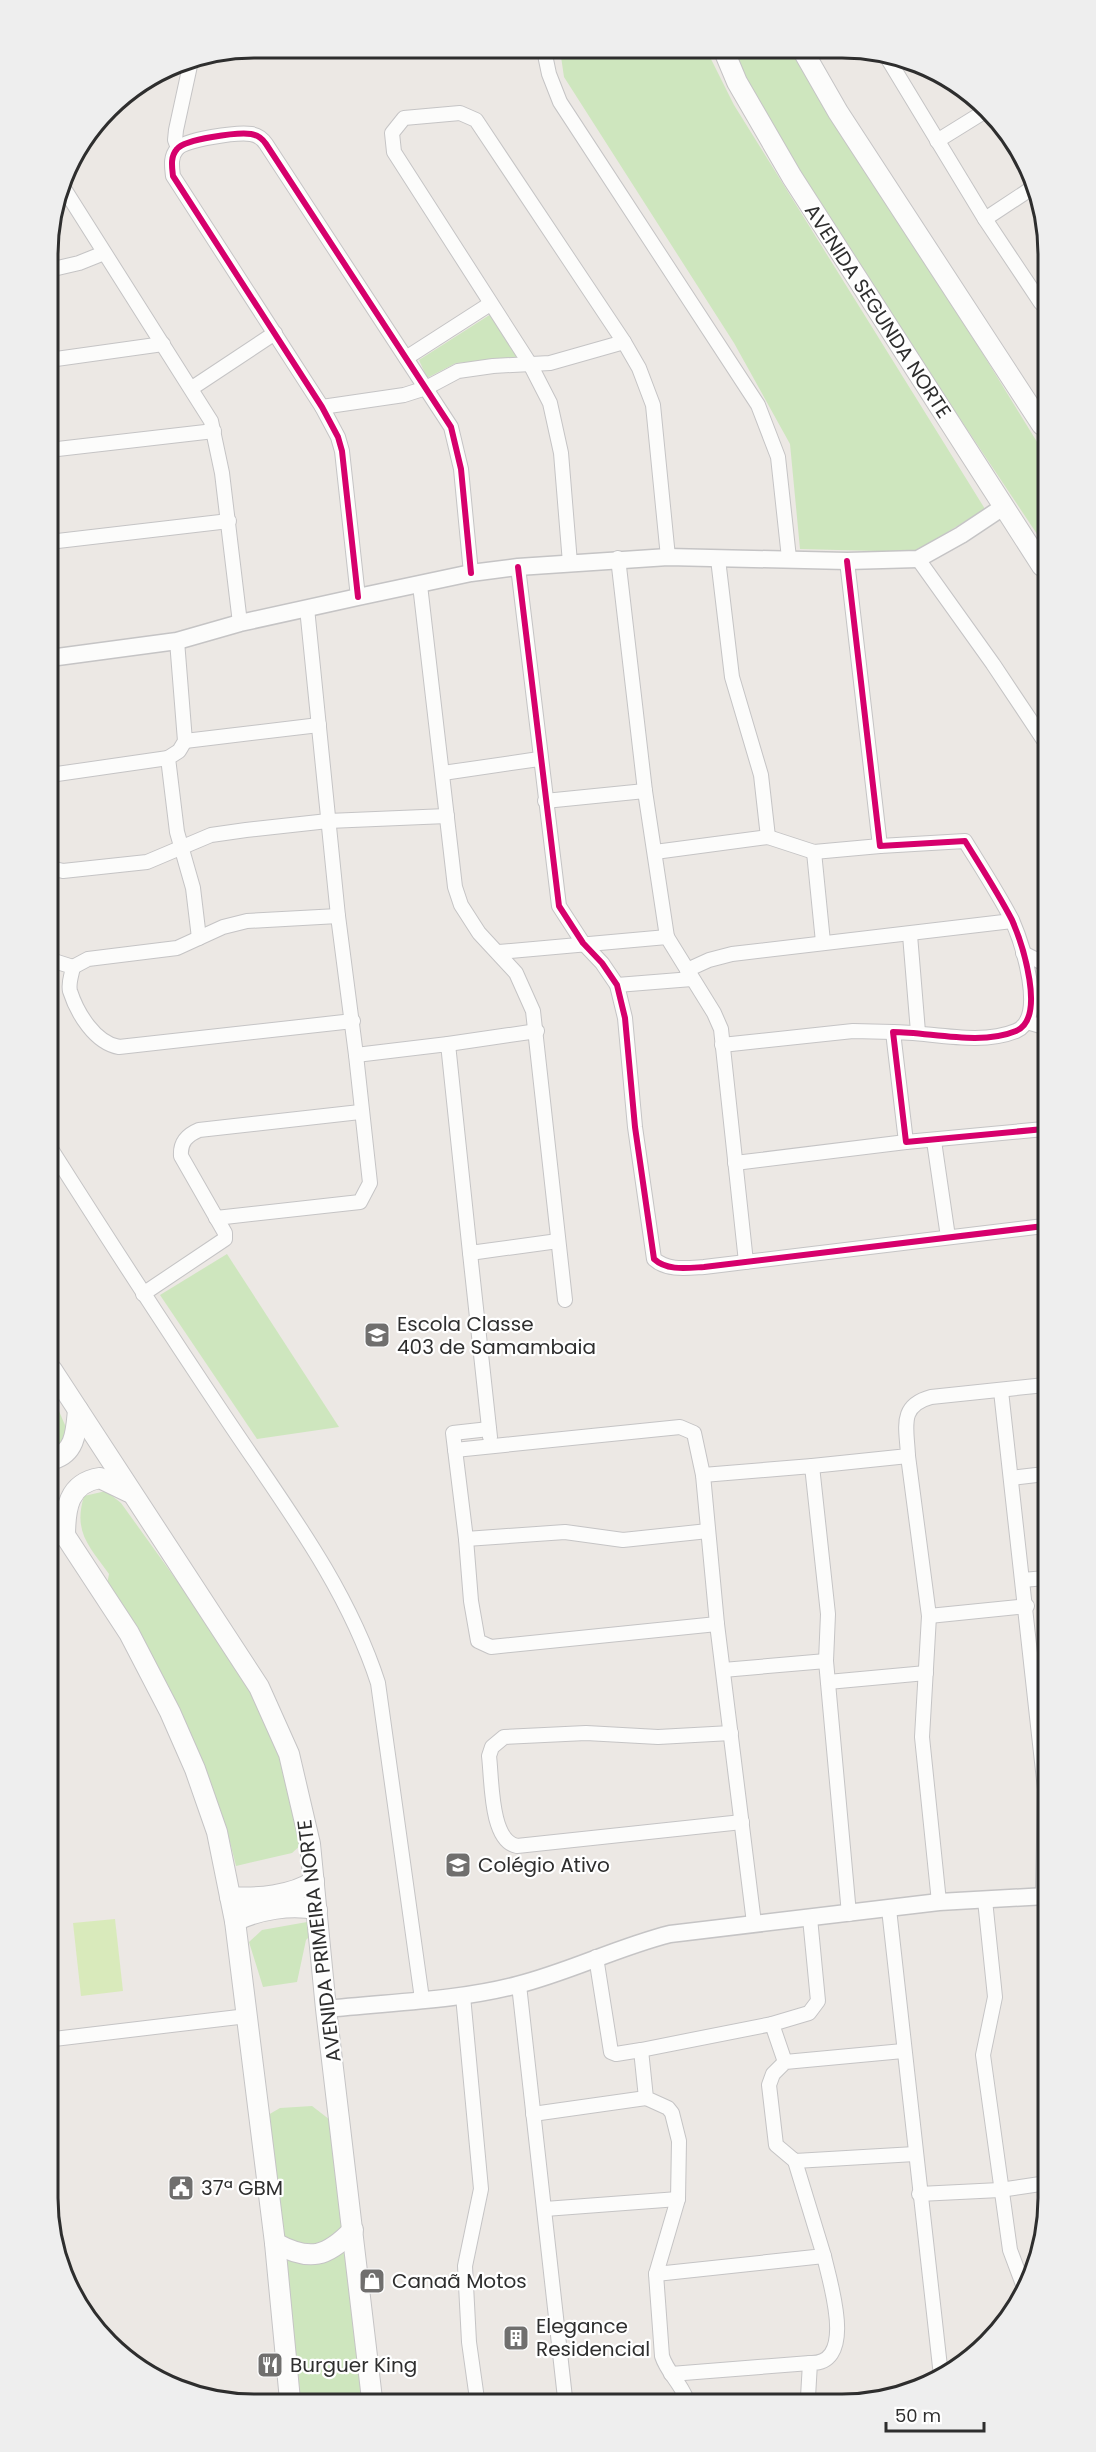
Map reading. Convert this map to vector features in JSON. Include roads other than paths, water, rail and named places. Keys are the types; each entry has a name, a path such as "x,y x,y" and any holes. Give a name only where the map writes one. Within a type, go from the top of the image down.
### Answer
{"main road":[{"name":"AVENIDA SEGUNDA NORTE","path":"727,58 737,82 792,177 1003,507 1035,546"},
{"path":"807,58 838,112 1038,419"},
{"name":"AVENIDA PRIMEIRA NORTE","path":"58,1380 259,1687 289,1754 306,1816 326,2009 371,2394"},
{"path":"58,1456 73,1443 78,1410"},
{"path":"65,1537 68,1503 80,1484 100,1478 113,1482 131,1493"},
{"path":"58,1525 129,1633 170,1712 195,1769 217,1832 235,1921 275,2243 289,2394"},
{"path":"230,1897 247,1899 304,1889 314,1881"},
{"path":"235,1921 249,1914 305,1906 317,1910"},
{"path":"275,2243 291,2252 316,2255 337,2247 353,2230"}],"street":[{"path":"546,58 560,102 758,405 778,458 789,558"},
{"path":"892,65 985,219 1038,295"},
{"path":"189,70 176,130 178,148 171,165 173,176 322,407 338,437 342,451 358,597"},
{"path":"570,563 561,453 550,404 530,364 394,152 392,133 404,118 460,113 470,114 476,120 624,342 639,368 653,405 668,557"},
{"path":"937,141 979,115"},
{"path":"178,148 188,142 247,133 262,138 450,427 456,447 471,573"},
{"path":"985,219 1027,191"},
{"path":"68,195 206,410 214,431 229,521 240,623"},
{"path":"59,268 80,263 104,253"},
{"path":"406,358 490,304"},
{"path":"192,388 275,333"},
{"path":"322,407 388,398 426,388 458,372 550,363 624,342"},
{"path":"59,359 163,344"},
{"path":"59,449 214,431"},
{"path":"59,657 177,641 240,623 358,597 471,573 518,567 618,558 668,557 847,561 918,559 962,536 1003,507"},
{"path":"59,541 229,521"},
{"path":"618,558 645,791 667,937 714,1013 721,1029 746,1262"},
{"path":"718,559 732,677 761,775 768,837"},
{"path":"918,559 1038,731"},
{"path":"847,561 880,846"},
{"path":"518,567 539,759 559,906 583,943 602,963 617,985 625,1018 635,1127 654,1259 660,1264 680,1269 1038,1227"},
{"path":"420,585 455,887 461,905 479,933 516,973 526,992 537,1031 565,1300"},
{"path":"216,1218 360,1202 370,1184 338,916 307,609"},
{"path":"59,774 168,758 179,751 185,741 177,641"},
{"path":"185,741 320,725"},
{"path":"168,758 177,832 193,888 199,938"},
{"path":"443,773 539,759"},
{"path":"545,801 645,791"},
{"path":"59,870 147,862 183,849 211,835 328,821 447,816"},
{"path":"655,852 768,837 814,852 965,841 1012,921 1028,970 1031,1003 1027,1022 1016,1031 1001,1035 942,1037 918,1032 853,1031 722,1045"},
{"path":"814,852 823,942"},
{"path":"59,962 73,967 88,959 177,948 222,927 247,921 338,916"},
{"path":"617,985 690,974 709,960 732,954 823,942 910,935 1012,921"},
{"path":"910,935 918,1032"},
{"path":"499,952 667,937"},
{"path":"1023,953 1038,960"},
{"path":"73,967 70,990 91,1029 107,1045 119,1047 352,1021"},
{"path":"1027,1022 1038,1025"},
{"path":"356,1055 537,1031"},
{"path":"893,1032 906,1142"},
{"path":"448,1044 491,1444"},
{"path":"143,1294 221,1244 225,1233 181,1156 184,1140 191,1134 199,1130 360,1112"},
{"path":"735,1163 906,1142 1038,1130"},
{"path":"934,1141 948,1238"},
{"path":"59,1161 143,1294 326,1569 361,1636 378,1683 422,1999"},
{"path":"470,1253 558,1241"},
{"path":"939,1902 922,1737 929,1616 908,1456 907,1415 911,1406 918,1400 931,1397 1037,1386"},
{"path":"1001,1391 1023,1580 1037,1669"},
{"path":"455,1450 491,1444 680,1427 694,1433 703,1475 717,1624 754,1923"},
{"path":"489,1429 453,1433 472,1611 478,1641 484,1646 491,1647 717,1624"},
{"path":"703,1475 908,1456"},
{"path":"812,1466 828,1614 826,1660 849,1914"},
{"path":"1011,1478 1037,1475"},
{"path":"466,1539 565,1532 623,1540 708,1531"},
{"path":"1023,1580 1037,1579"},
{"path":"929,1616 1027,1606"},
{"path":"723,1670 826,1660"},
{"path":"828,1682 926,1672"},
{"path":"731,1733 658,1737 586,1733 504,1737 492,1747 489,1756 498,1829 504,1840 517,1846 742,1822"},
{"path":"326,2009 463,1996 519,1985 596,1957 670,1934 939,1902 1037,1897"},
{"path":"986,1900 995,1997 983,2055 1000,2190 1010,2250 1020,2279"},
{"path":"889,1909 940,2367"},
{"path":"596,1957 611,2052 616,2054 641,2050 772,2024 808,2013 818,2001 810,1918"},
{"path":"519,1985 565,2394"},
{"path":"463,1996 481,2189 465,2266 469,2342 476,2394"},
{"path":"58,2039 247,2016"},
{"path":"772,2024 785,2062"},
{"path":"641,2050 646,2098"},
{"path":"671,2374 822,2363 831,2357 837,2346 834,2301 824,2256 795,2161 776,2145 769,2085 773,2074 785,2062 903,2051"},
{"path":"533,2114 646,2098 668,2108 672,2113 679,2141 678,2199 656,2274 662,2356 684,2394"},
{"path":"795,2161 915,2154"},
{"path":"920,2194 1000,2190 1037,2184"},
{"path":"545,2209 678,2199"},
{"path":"656,2274 824,2256"},
{"path":"808,2394 810,2363"}],"place":[{"name":"Escola Classe 403 de Samambaia","path":"377,1335"},
{"name":"Colégio Ativo","path":"458,1865"},
{"name":"37ª GBM","path":"181,2188"},
{"name":"Canaã Motos","path":"372,2281"},
{"name":"Elegance Residencial","path":"516,2338"},
{"name":"Burguer King","path":"270,2365"}]}
